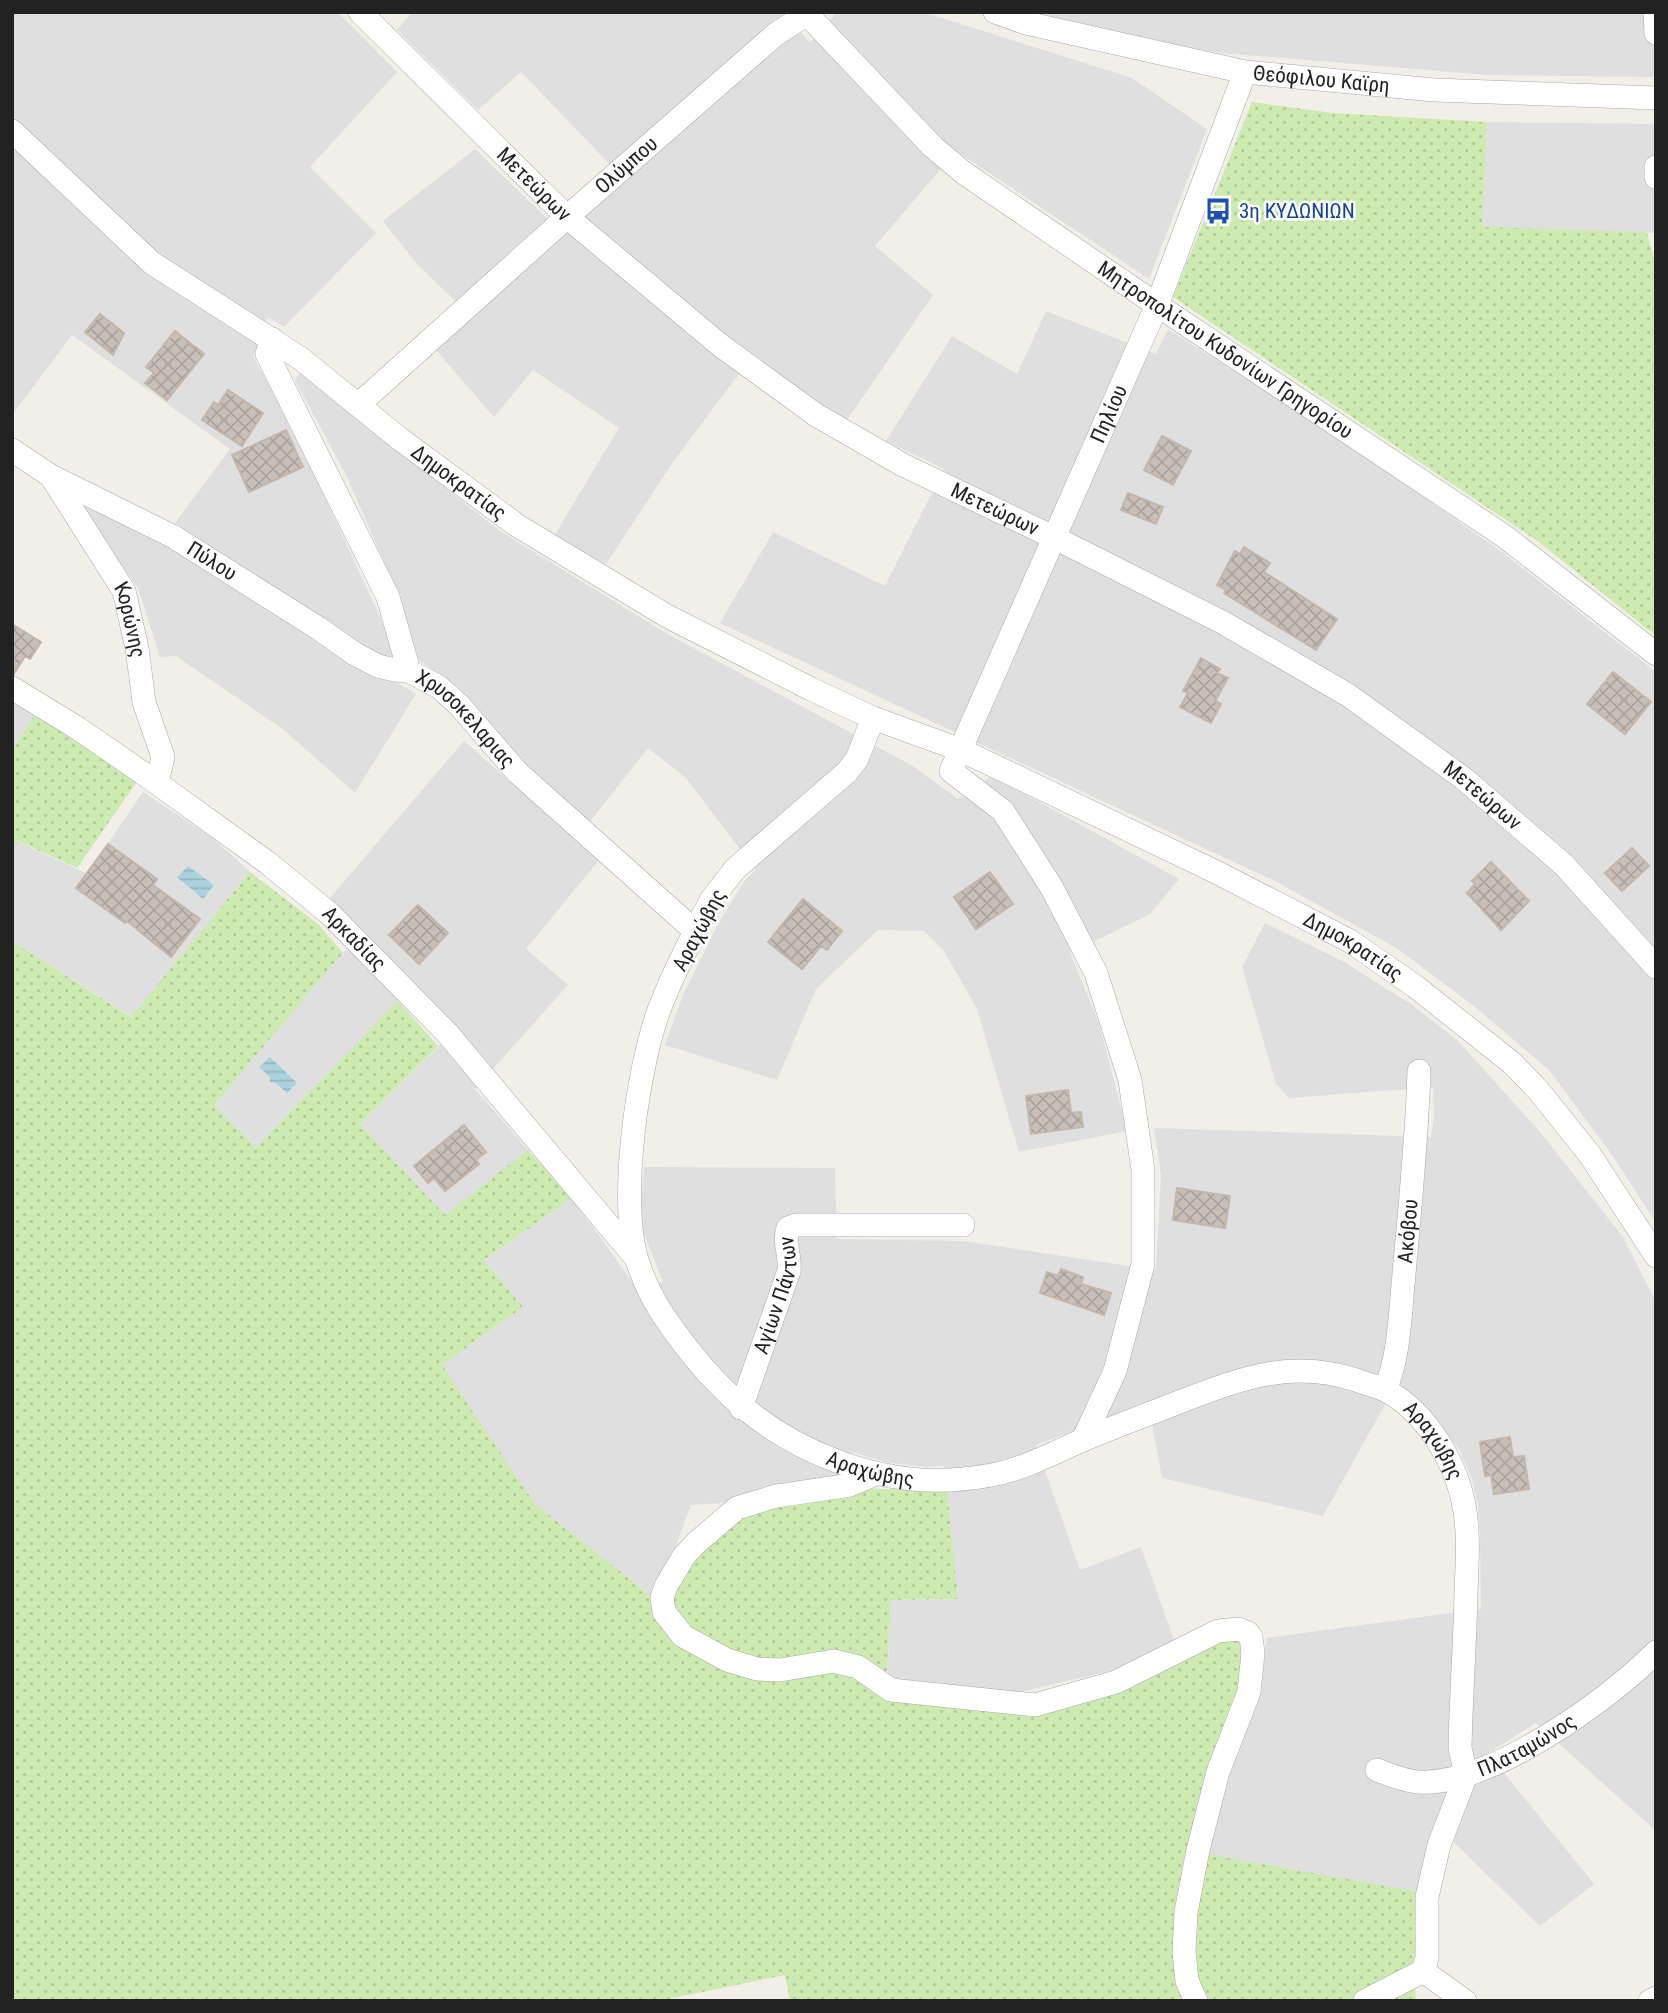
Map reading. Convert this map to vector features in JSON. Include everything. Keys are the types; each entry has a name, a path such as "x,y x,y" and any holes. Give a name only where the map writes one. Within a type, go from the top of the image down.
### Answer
{"street":[{"name":"Μετεώρων","path":"360,12 567,217 720,345 816,415 903,465 1222,622 1348,695 1463,778 1564,865 1656,967"},
{"name":"Θεόφιλου Καϊρη","path":"995,12 1026,23 1245,72 1434,90 1656,98"},
{"path":"1656,12 1656,33"},
{"name":"Ολύμπου","path":"358,405 776,34 810,15"},
{"name":"Μητροπολίτου Κυδονίων Γρηγορίου","path":"810,15 933,147 964,173 1504,536 1656,654"},
{"name":"Πηλίου","path":"961,750 1157,305 1245,72"},
{"name":"Δημοκρατίας","path":"12,131 152,262 312,367 358,405 527,531 667,616 873,718 961,750 1216,872 1350,941 1416,987 1512,1063 1538,1090 1603,1174 1656,1256"},
{"path":"1656,167 1656,177"},
{"name":"Χρυσοκελαριας","path":"272,339 267,354 388,597 409,671 439,687 459,705 517,772 695,931"},
{"name":"Πύλου","path":"12,450 51,476 174,537 355,654 378,666 409,671"},
{"name":"Κορώνης","path":"51,476 124,591 137,648 144,702 163,757 157,783"},
{"name":"Αρκαδίας","path":"12,688 79,729 157,783 268,863 330,914 447,1033 636,1258"},
{"name":"Αραχώβης","path":"873,718 857,759 847,772 735,869 711,900 658,1011 643,1073 632,1145 630,1180 632,1234 636,1258 645,1282 691,1354 741,1408 793,1442 822,1456 873,1475 906,1480 993,1475 1032,1463 1083,1440 1237,1380 1270,1372 1293,1370 1336,1374 1385,1390 1412,1409 1432,1433 1448,1459 1464,1508 1467,1552 1461,1748 1466,1775"},
{"path":"961,750 951,771 1003,811 1052,888 1096,973 1130,1080 1143,1170 1143,1264 1115,1371 1083,1440"},
{"name":"Ακόβου","path":"1385,1390 1398,1339 1417,1134 1419,1071"},
{"name":"Αγίων Πάντων","path":"741,1408 789,1271 790,1260 785,1234 788,1228 797,1224 963,1225"},
{"path":"873,1475 850,1485 776,1496 737,1508 684,1556 666,1586 662,1598 664,1612 683,1636 727,1660 757,1669 780,1670 834,1661 858,1667 891,1690 1035,1705 1116,1682 1218,1631 1239,1629 1248,1633 1253,1653 1249,1692 1218,1772 1198,1850 1186,1912 1184,1952 1187,1981 1196,2001"},
{"name":"Πλαταμώνος","path":"1377,1770 1420,1782 1466,1775 1519,1752 1551,1732 1620,1685 1656,1652"},
{"path":"1365,2001 1423,1971 1427,1958 1427,1897 1439,1845 1466,1775"},
{"path":"1423,1971 1465,2001"},
{"path":"1650,2001 1656,1998"}],"shaded area":[{"path":"12,12 337,12 397,72 310,167 376,233 284,327 268,317 253,357 283,407 381,619 394,654 386,659 356,645 286,594 175,523 230,449 72,335 12,415"},
{"path":"412,12 784,12 810,43 837,12 923,12 1132,78 1207,129 1149,279 956,151 875,246 933,295 847,420 819,405 752,356 671,465 606,564 554,536 619,428 533,370 494,417 435,349 472,317 417,264 383,221 475,149 562,233 624,179 521,72 478,110 397,30"},
{"path":"1038,12 1656,12 1656,77 1487,75 1221,53 1108,33"},
{"path":"1487,122 1656,124 1656,233 1482,227"},
{"path":"1046,311 1156,354 1168,329 1355,449 1502,552 1656,672 1656,1223 1615,1159 1549,1070 1474,1006 1398,949 1277,882 720,623 773,532 885,586 944,469 886,441 952,336 1017,374"},
{"path":"300,373 500,531 669,635 913,766 958,799 992,776 1179,879 1150,914 1070,953 1099,1023 1127,1131 1019,1152 977,1009 944,951 924,931 878,930 816,989 777,1080 665,1045 683,995 717,926 745,880 756,870 685,777 648,748 588,824 525,766 459,687 414,657 388,571 347,477 295,380"},
{"path":"92,506 162,541 416,694 355,793 284,730 176,656 160,657 138,588 87,518 83,508"},
{"path":"12,702 34,715 12,752"},
{"path":"464,741 599,860 526,949 568,985 475,1089 528,1150 445,1216 360,1124 455,1030 414,985 256,1147 213,1105 343,953 363,935 330,898"},
{"path":"143,792 214,839 250,872 132,1017 12,941 12,851 18,841 87,874"},
{"path":"1265,923 1344,962 1411,1004 1458,1041 1540,1132 1623,1237 1656,1302 1656,1831 1536,1723 1488,1753 1594,1884 1540,1926 1439,1828 1421,1892 1207,1855 1229,1770 1258,1698 1267,1638 1481,1609 1480,1534 1472,1479 1460,1451 1428,1409 1397,1383 1323,1516 1162,1478 1148,1402 1036,1445 1080,1570 1141,1547 1174,1640 1127,1667 1020,1692 887,1683 891,1600 958,1599 944,1466 923,1467 885,1462 852,1452 840,1477 721,1503 691,1505 670,1561 651,1596 535,1504 442,1365 523,1307 483,1261 572,1198 638,1290 663,1282 640,1223 644,1167 835,1168 837,1239 963,1241 1156,1270 1161,1175 1154,1128 1431,1137 1434,1117 1433,1087 1289,1098 1276,1084 1242,967"}],"green space":[{"path":"1252,102 1333,113 1487,122 1482,227 1647,232 1656,265 1656,636 1539,542 1173,297"},
{"path":"34,715 72,737 136,783 77,868 18,841 12,851 12,752"},
{"path":"250,872 319,925 343,953 214,1105 256,1147 398,1001 438,1046 360,1124 445,1215 528,1150 572,1198 484,1260 523,1307 442,1365 535,1504 651,1596 670,1598 685,1565 743,1512 861,1488 947,1492 958,1599 891,1600 886,1693 1035,1710 1229,1633 1249,1650 1194,1852 1421,1892 1416,2001 790,2001 785,1975 659,2001 12,2001 12,941 131,1017"}],"water":[{"path":"188,866 214,885 203,899 177,877"},
{"path":"270,1057 297,1083 287,1093 276,1083 270,1082 270,1077 259,1067"}],"building":[{"path":"100,314 124,333 113,355 85,332"},
{"path":"175,331 204,354 167,400 145,383 154,373 146,367"},
{"path":"228,390 263,413 242,446 202,420 214,402 218,405"},
{"path":"286,430 303,467 249,492 232,455"},
{"path":"1162,436 1191,451 1173,485 1144,470"},
{"path":"1128,493 1163,507 1156,524 1121,510"},
{"path":"1244,547 1270,563 1264,572 1337,619 1316,650 1224,593 1226,590 1217,585 1235,551 1240,554"},
{"path":"12,624 41,642 30,659 25,656 14,674"},
{"path":"1201,658 1220,669 1217,673 1228,678 1215,701 1221,704 1211,723 1180,707 1188,693 1183,691"},
{"path":"1613,672 1651,702 1625,734 1587,704"},
{"path":"108,844 157,879 153,885 200,919 171,957 127,921 125,923 76,888"},
{"path":"1632,848 1649,866 1622,891 1605,873"},
{"path":"1491,862 1529,901 1501,930 1467,893 1475,884 1472,881"},
{"path":"990,872 1013,904 976,929 954,897"},
{"path":"803,899 842,931 827,950 821,946 802,969 768,942"},
{"path":"418,905 448,933 419,964 389,935"},
{"path":"1068,1090 1071,1113 1081,1112 1083,1127 1031,1134 1026,1096"},
{"path":"464,1125 486,1152 476,1160 479,1164 445,1191 434,1178 428,1183 414,1166"},
{"path":"1177,1188 1230,1196 1225,1228 1173,1220"},
{"path":"1061,1269 1083,1277 1081,1284 1111,1293 1104,1315 1040,1293 1047,1272 1058,1276"},
{"path":"1510,1437 1513,1457 1524,1456 1529,1489 1494,1494 1491,1475 1485,1476 1480,1442"}],"place":[{"name":"3η ΚΥΔΩΝΙΩΝ","path":"1218,211"}]}
